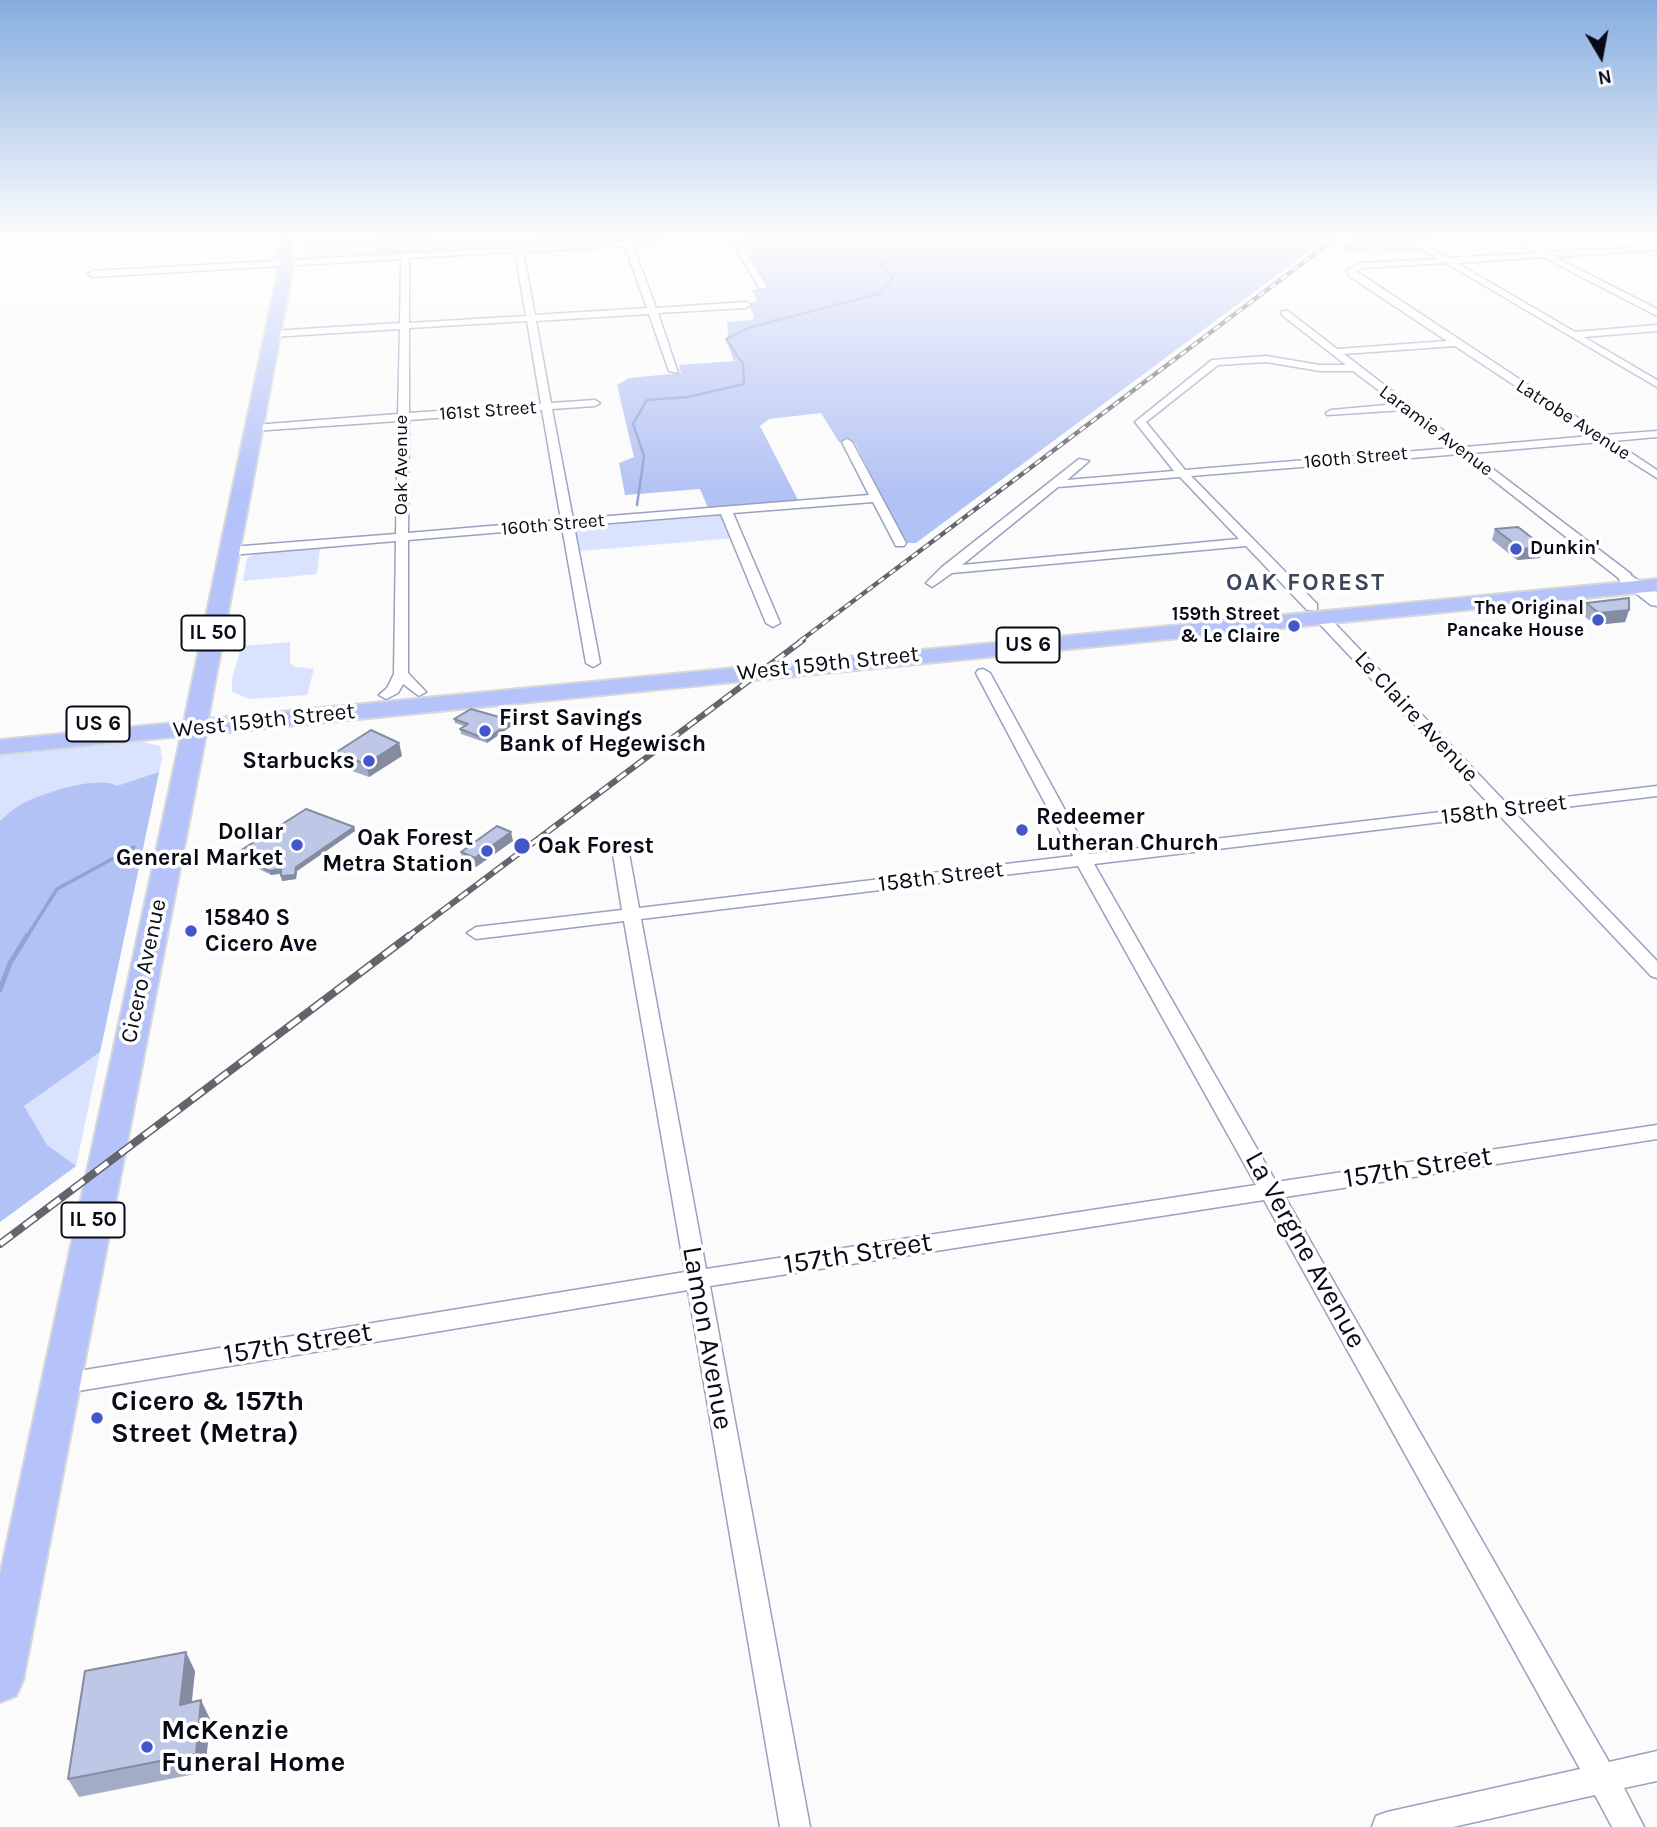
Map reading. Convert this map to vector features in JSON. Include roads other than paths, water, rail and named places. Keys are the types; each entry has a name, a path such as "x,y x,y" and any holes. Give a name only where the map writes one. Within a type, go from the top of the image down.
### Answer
{"main road":[{"name":"Cicero Avenue","path":"0,1680 9,1596 60,1384 231,551 274,323"},
{"name":"West 159th Street","path":"0,747 386,695 1648,584"},
{"name":"West 159th Street","path":"0,734 194,721 1316,612"}],"street":[{"path":"272,334 447,323"},
{"path":"530,323 593,663"},
{"path":"657,323 674,371"},
{"name":"Laramie Avenue","path":"1297,323 1590,548 1648,584"},
{"name":"Latrobe Avenue","path":"1426,323 1657,475"},
{"path":"1553,323 1657,384"},
{"name":"Oak Avenue","path":"401,674 404,326"},
{"path":"1573,335 1657,328"},
{"path":"1333,352 1456,343"},
{"name":"Le Claire Avenue","path":"1352,368 1320,368 1266,359 1215,362 1140,422 1182,473 1657,972"},
{"name":"161st Street","path":"254,428 595,403"},
{"path":"1331,413 1404,407"},
{"name":"160th Street","path":"1055,484 1657,434"},
{"path":"847,442 900,543"},
{"path":"932,583 1083,461"},
{"name":"160th Street","path":"231,551 876,498"},
{"path":"726,511 773,623"},
{"path":"946,570 1249,542"},
{"name":"La Vergne Avenue","path":"983,673 1084,861 1629,1827"},
{"path":"386,695 393,690 401,674 419,692"},
{"name":"158th Street","path":"476,933 1657,791"},
{"name":"Lamon Avenue","path":"620,848 795,1827"},
{"name":"157th Street","path":"60,1384 697,1279 1657,1132"},
{"path":"1387,1827 1657,1766"}],"waterway":[{"path":"637,505 644,456 633,424 647,400 688,397 744,384 743,364 726,339 766,323"},
{"path":"26,938 57,889 134,847"},
{"path":"0,990 10,963 27,936"}],"railway":[{"path":"800,641 1223,323"},
{"path":"406,938 803,640"},
{"path":"0,1244 409,936"}],"place":[{"name":"Dunkin'","path":"1516,549"},
{"name":"The Original Pancake House","path":"1598,620"},
{"name":"159th Street & Le Claire","path":"1294,626"},
{"name":"First Savings Bank of Hegewisch","path":"485,731"},
{"name":"Starbucks","path":"369,761"},
{"name":"Redeemer Lutheran Church","path":"1022,830"},
{"name":"Dollar General Market","path":"297,845"},
{"name":"Oak Forest","path":"522,846"},
{"name":"Oak Forest Metra Station","path":"487,851"},
{"name":"15840 S Cicero Ave","path":"191,931"},
{"name":"Cicero & 157th Street (Metra)","path":"97,1418"},
{"name":"McKenzie Funeral Home","path":"147,1747"}],"district":[{"name":"OAK FOREST","path":"1306,583"}]}
